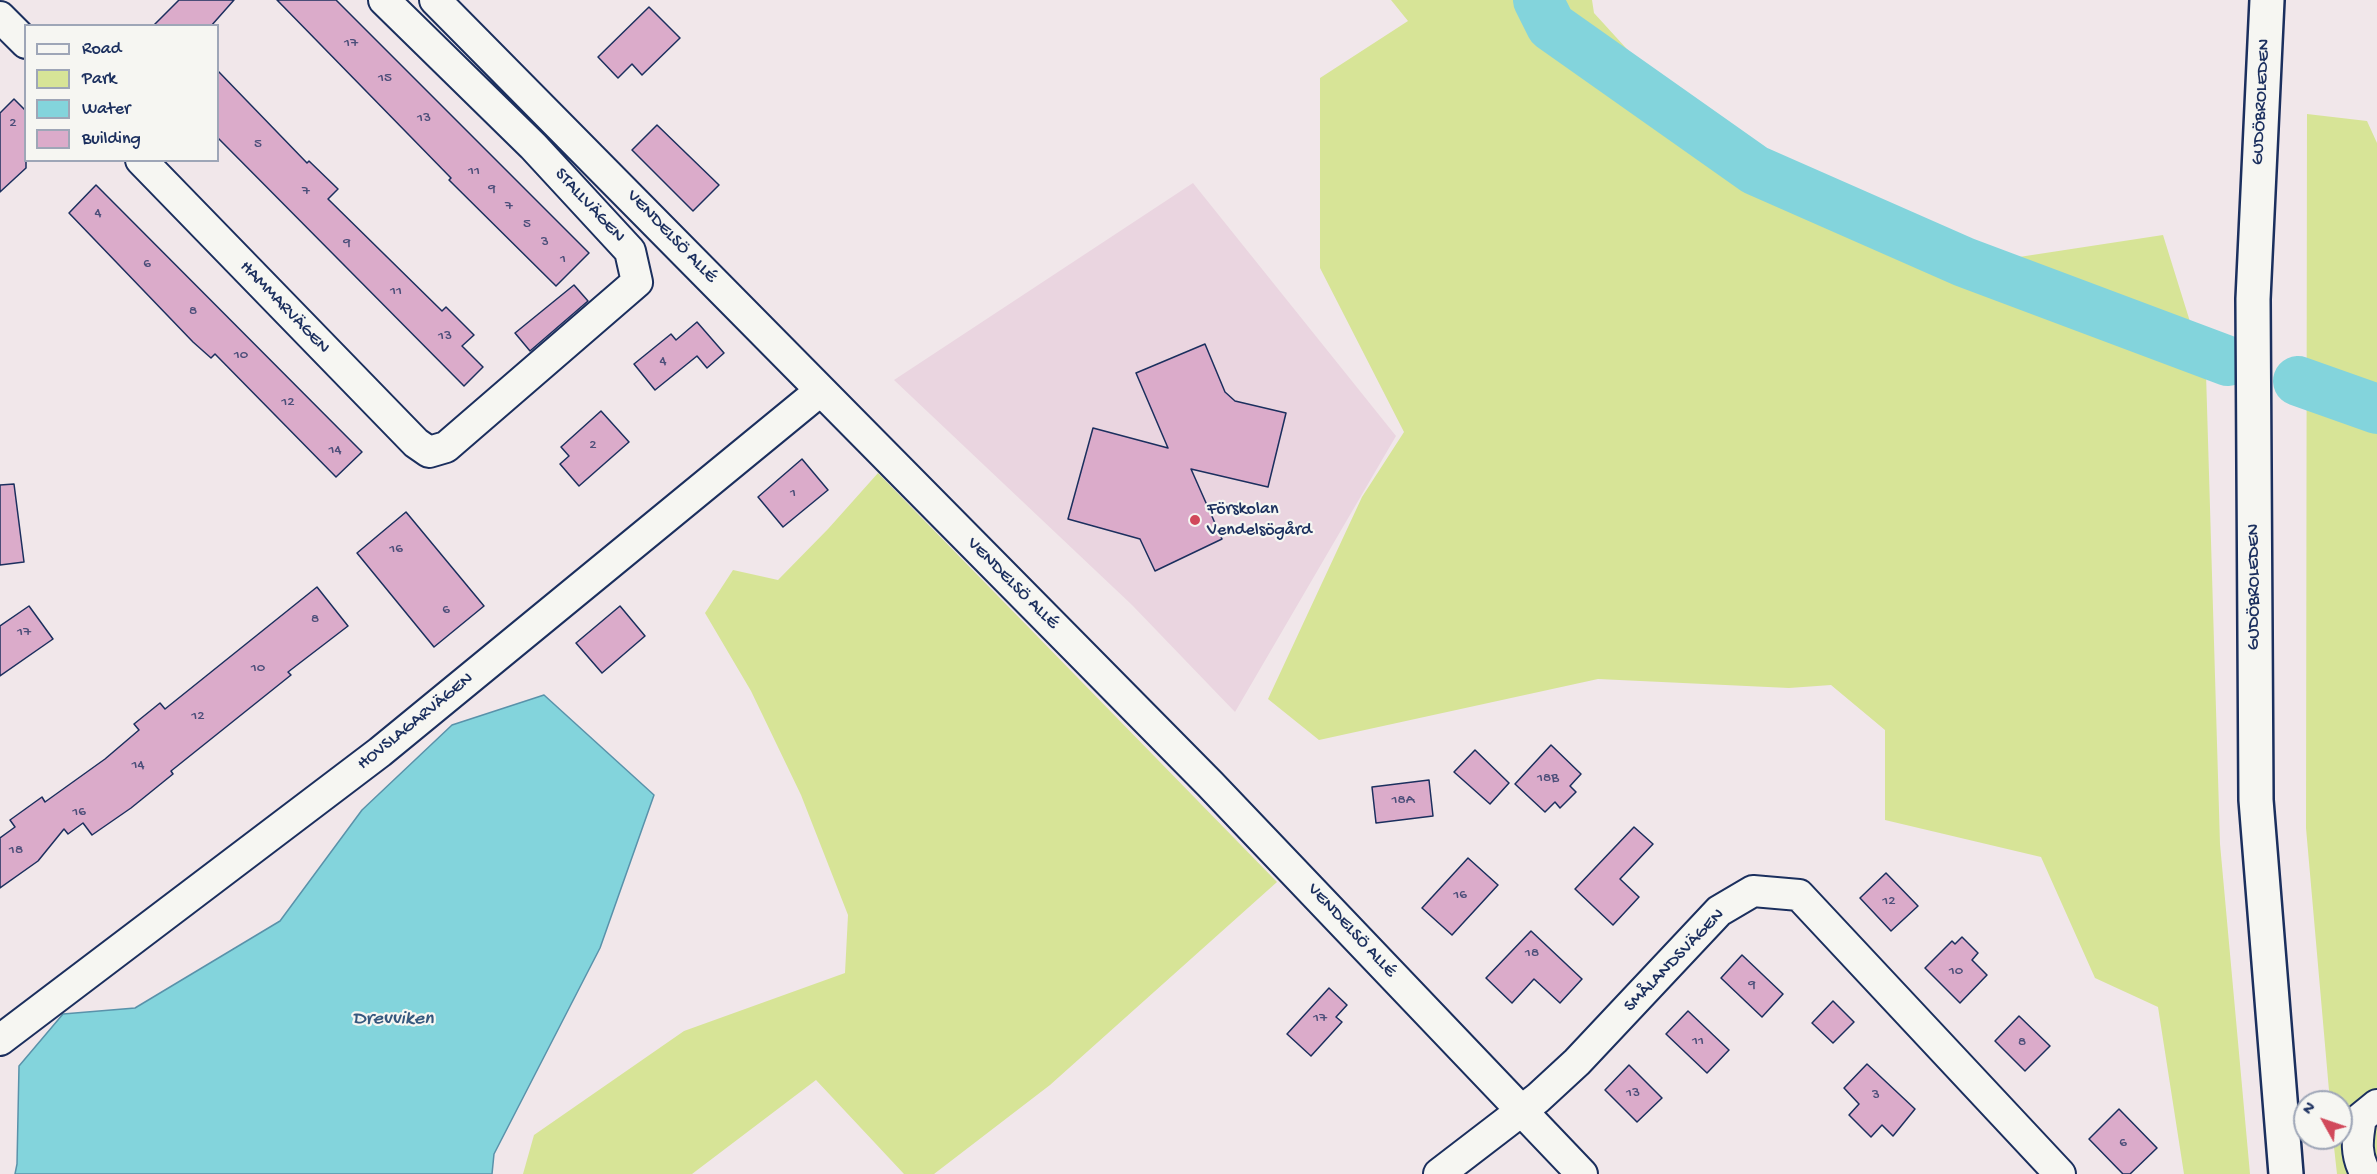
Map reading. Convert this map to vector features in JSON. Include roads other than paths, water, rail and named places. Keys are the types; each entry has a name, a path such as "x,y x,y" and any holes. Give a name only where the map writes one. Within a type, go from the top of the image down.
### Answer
{"main road":[{"name":"GUDÖBROLEDEN","path":"2267,0 2253,300 2256,800 2286,1174"}],"street":[{"path":"19,0 0,16 24,41"},
{"name":"STALLVÄGEN","path":"384,0 533,146 630,251 637,282 446,447 429,452"},
{"name":"VENDELSÖ ALLÉ","path":"435,0 1227,800 1582,1174"},
{"name":"HAMMARVÄGEN","path":"143,162 416,444 429,452"},
{"name":"HOVSLAGARVÄGEN","path":"0,1040 380,752 820,391"},
{"name":"SMÅLANDSVÄGEN","path":"1439,1174 1538,1098 1577,1062 1719,911 1752,891 1798,895 2060,1174"},
{"path":"2366,1174 2358,1160 2361,1119 2377,1105"}],"water":[{"name":"Drevviken","path":"544,695 654,795 600,948 494,1154 492,1174 15,1174 19,1066 63,1014 135,1008 280,921 362,810 452,725"}],"waterway":[{"path":"1538,0 1551,26 1755,170 1964,262 2228,361"},
{"path":"2298,381 2377,409"}],"place":[{"name":"Förskolan Vendelsögård","path":"1195,520"}]}
